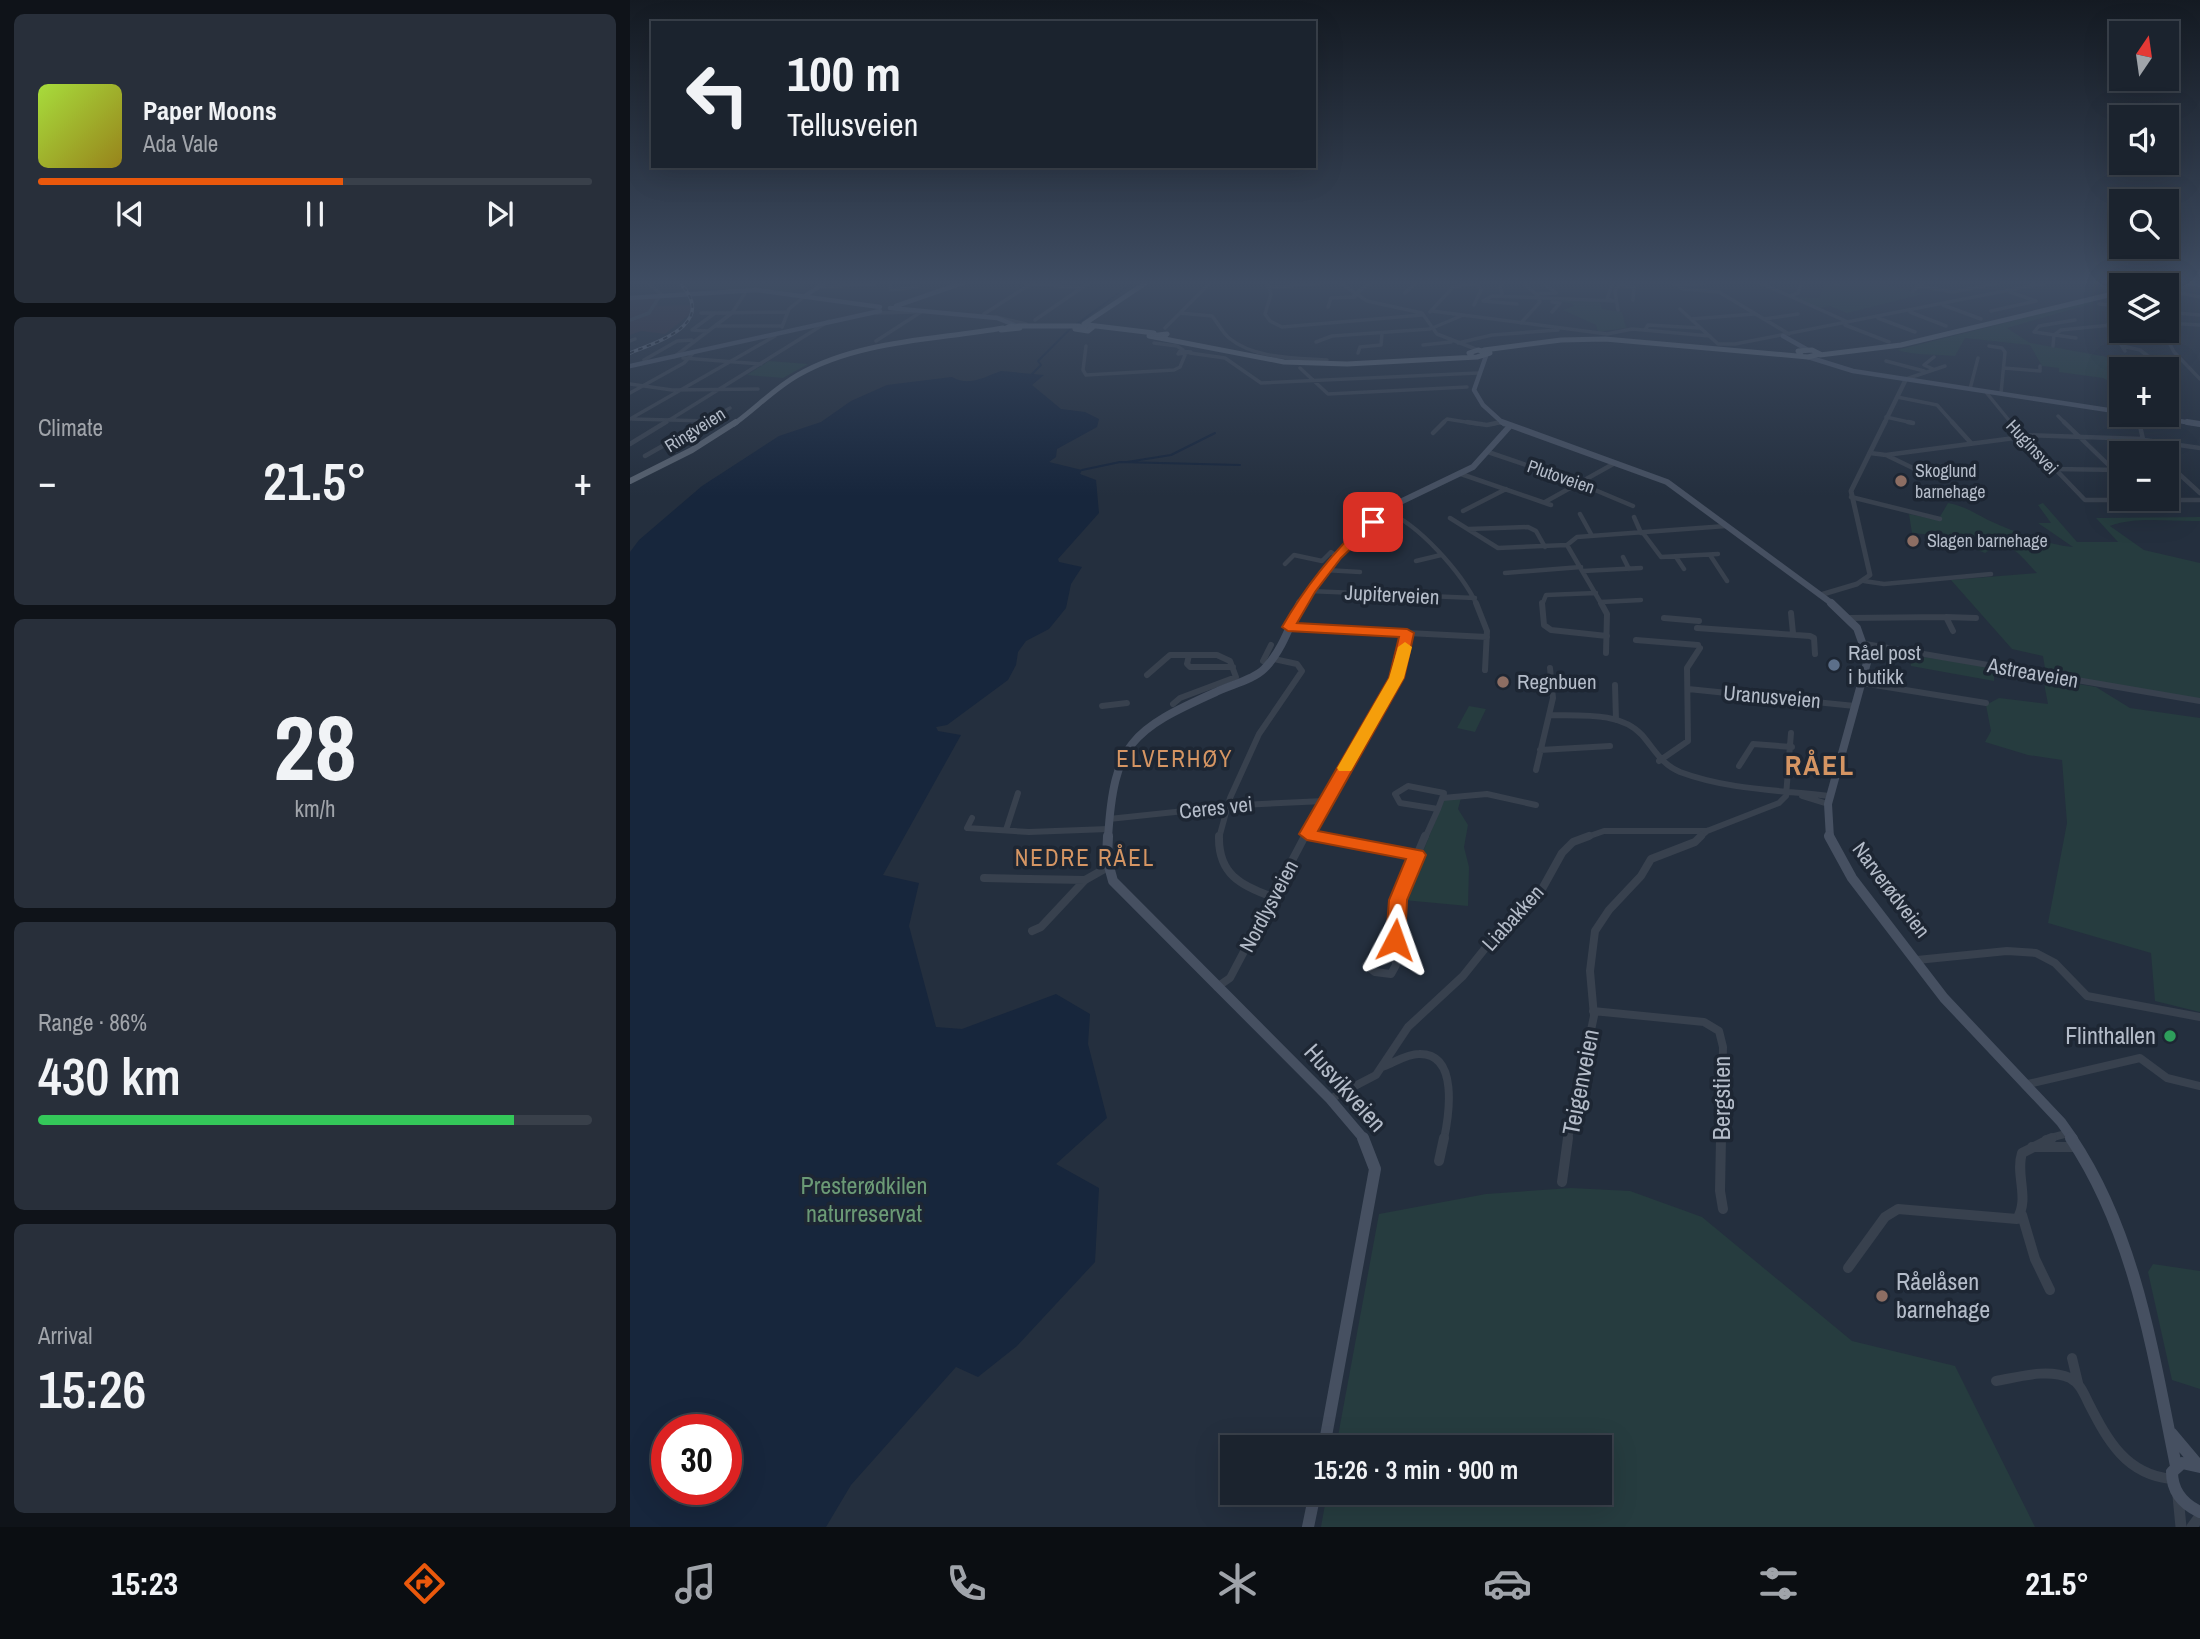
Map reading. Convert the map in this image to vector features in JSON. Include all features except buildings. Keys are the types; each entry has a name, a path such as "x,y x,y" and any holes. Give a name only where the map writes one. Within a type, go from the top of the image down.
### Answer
{"main road":[{"path":"630,367 688,353"},
{"name":"Ringveien","path":"630,481 687,453 743,417 785,383 806,370 854,353"},
{"path":"1225,353 1299,365 1368,365 1477,353"},
{"path":"1472,354 1477,353"},
{"path":"1485,353 1474,386 1478,398 1501,422 1667,482 1756,551 1820,595 1848,618 1865,643"},
{"path":"1775,353 1906,379 2109,410"},
{"path":"1801,353 1833,366"},
{"path":"1808,357 1828,353"},
{"path":"1472,354 1480,362 1479,372"},
{"path":"1818,354 1833,366"},
{"path":"2179,421 2200,424"},
{"path":"1108,867 1108,824 1114,777 1132,742 1143,730 1166,714 1254,676 1272,662 1309,591 1337,556 1385,511 1461,474 1488,452 1502,431 1509,427"},
{"name":"Narverødveien","path":"1865,643 1868,659 1829,800 1827,828 1835,849 1852,878 1960,1017 2028,1084 2078,1147 2111,1213 2138,1287 2169,1431 2178,1496"},
{"name":"Husvikveien","path":"1108,867 1120,890 1330,1099 1365,1140 1373,1154 1375,1169 1326,1435"},
{"name":"Narverødveien","path":"2169,1431 2199,1466"},
{"name":"Narverødveien","path":"2174,1473 2182,1464 2199,1466"},
{"path":"2178,1496 2200,1514"},
{"path":"1308,1527 1313,1505"}],"street":[{"path":"644,360 656,353"},
{"path":"674,356 678,353"},
{"path":"630,393 690,359 693,353"},
{"path":"630,419 744,353"},
{"path":"630,444 780,353"},
{"path":"1085,353 1083,370 1086,375 1174,370 1180,367 1186,353"},
{"path":"1188,353 1225,358 1258,383 1479,372"},
{"path":"1270,353 1288,358 1327,360"},
{"path":"2001,394 2004,353"},
{"path":"2176,353 2200,379"},
{"path":"1934,357 1924,365 1935,369"},
{"path":"682,358 762,364"},
{"path":"1970,389 1978,358"},
{"path":"1886,361 1926,372"},
{"path":"1864,581 1870,568 1851,497 1906,379 1945,366"},
{"path":"2004,368 2040,371 2040,366"},
{"path":"1300,368 1326,393 1333,395 1468,387"},
{"path":"1390,376 1393,383"},
{"path":"630,384 680,390 758,389"},
{"name":"Huginsvei","path":"1985,391 2021,436 2085,500 2109,500"},
{"path":"1897,397 1937,405 1971,443"},
{"path":"645,456 730,408"},
{"path":"2057,416 2109,465"},
{"path":"1886,417 1913,423"},
{"path":"630,419 710,421"},
{"path":"1433,433 1447,419 1486,425 1501,422"},
{"path":"2141,427 2143,440"},
{"path":"1870,453 1886,455 2021,436 2143,440 2200,448"},
{"name":"Plutoveien","path":"1488,452 1580,483 1633,506"},
{"path":"1886,455 1915,469 1956,471"},
{"path":"1461,474 1548,503 1615,463"},
{"path":"2054,469 2109,470"},
{"path":"2179,473 2200,493"},
{"path":"1463,510 1506,489"},
{"path":"1851,497 1940,519"},
{"path":"2179,500 2200,500"},
{"path":"1385,511 1401,517 1465,581 1475,598 1487,637 1485,670"},
{"path":"1580,514 1591,534"},
{"path":"1634,517 1657,555 1718,554"},
{"path":"1450,518 1498,548 1567,545 1577,537 1591,534 1726,526"},
{"path":"1469,529 1528,527 1536,531 1545,547"},
{"path":"1567,545 1601,602 1608,619 1606,653"},
{"path":"1285,564 1294,555 1322,561 1331,552 1337,556"},
{"path":"1416,561 1441,555"},
{"path":"1710,555 1727,581"},
{"path":"1676,556 1684,569"},
{"path":"1623,557 1629,569"},
{"path":"1505,573 1641,568"},
{"path":"1325,570 1360,572"},
{"path":"1820,595 1864,581 1884,584 1991,574"},
{"path":"1813,590 1839,588"},
{"name":"Jupiterveien","path":"1309,591 1475,598"},
{"path":"1596,593 1546,595 1542,599 1544,625 1551,630 1607,636"},
{"path":"1601,602 1642,600"},
{"path":"1791,613 1793,633"},
{"path":"1946,617 1953,631"},
{"path":"1664,618 1813,637 1815,654"},
{"path":"1848,618 1976,618"},
{"path":"1288,627 1487,637"},
{"name":"Nordlysveien","path":"1217,988 1230,978 1324,801 1397,678 1407,633"},
{"path":"1636,640 1699,646 1689,661 1688,741 1660,761"},
{"name":"Astreaveien","path":"1865,643 2200,701"},
{"path":"1271,645 1263,661 1297,664 1302,671 1262,729 1227,807 1218,831 1217,848 1222,863 1245,886 1273,897"},
{"path":"1189,655 1187,664 1190,667 1233,667"},
{"path":"1147,676 1166,656 1221,656 1228,659 1237,674 1233,679 1180,698 1173,704"},
{"path":"1536,770 1553,690 1550,668"},
{"path":"1862,683 1964,702 1986,703"},
{"path":"1615,685 1616,720"},
{"name":"Uranusveien","path":"1688,689 1855,706"},
{"path":"1102,706 1127,703"},
{"path":"1549,715 1616,720 1639,731 1660,761 1689,775 1829,800"},
{"path":"1786,792 1792,747 1791,733"},
{"path":"1739,766 1753,744 1792,747"},
{"path":"1541,750 1610,746"},
{"path":"1394,942 1366,965 1375,972 1391,974 1396,965 1394,942 1398,900 1443,798 1444,793 1440,790 1408,786 1395,794 1400,803 1438,809"},
{"name":"Liabakken","path":"1330,1099 1365,1083 1382,1067 1408,1027 1463,976 1499,931 1542,889 1562,853 1573,842 1604,831 1707,831 1779,803 1786,792"},
{"path":"1006,830 1018,793"},
{"path":"1443,798 1487,794 1536,805"},
{"name":"Ceres vei","path":"972,818 967,828 1060,833 1227,807 1324,801"},
{"name":"Teigenveien","path":"1562,1181 1570,1125 1593,1011 1591,958 1597,927 1641,876 1651,859 1687,845 1707,831"},
{"path":"1307,834 1417,855"},
{"path":"1032,931 1038,930 1085,880 1108,867"},
{"path":"984,878 1085,880"},
{"path":"1917,960 2007,951 2036,953 2055,963 2087,996 2200,1017"},
{"name":"Bergstien","path":"1593,1011 1704,1022 1719,1031 1723,1046 1720,1191 1723,1209"},
{"name":"Liabakken","path":"1382,1067 1414,1054 1430,1055 1442,1063 1448,1074 1448,1126 1439,1161"},
{"path":"2028,1084 2140,1058 2160,1076 2177,1084 2200,1086"},
{"path":"2050,1290 2035,1259 2022,1215 2019,1163 2022,1153 2030,1147 2069,1133"},
{"path":"2030,1147 2078,1147"},
{"path":"1848,1268 1893,1210 1923,1209 2007,1220 2022,1215"},
{"name":"Narverødveien","path":"2072,1358 2078,1383 2112,1445 2129,1467 2154,1480 2174,1473"},
{"path":"1996,1381 2052,1374 2071,1378 2078,1383"},
{"path":"2178,1496 2181,1527"},
{"path":"2192,1527 2200,1514"}],"green space":[{"path":"1915,353 1957,353 1955,356 1919,354"},
{"path":"2035,353 2087,353 2109,357 2109,381 2059,372 2059,368 2042,366"},
{"path":"769,361 808,364 783,378 747,375"},
{"path":"1948,503 2030,537 2073,547 2038,523 2051,523 2038,505 2043,503 2077,542 2118,542 2096,518 2200,517 2200,521 2143,520 2110,526 2144,550 2200,563 2200,699 2046,674 2043,656 2012,649 1951,580 2037,573 2008,547 1994,548 1985,553 1970,547 1966,538 1912,533 1909,514 1938,520"},
{"path":"1910,657 1994,667 1994,681 1911,666"},
{"path":"2043,678 2096,687 2130,708 2200,718 2200,1012 2155,1001 2151,953 2048,923 2067,823 2062,760 2028,755 1985,742 1991,731 1986,705 1999,698 2048,704"},
{"path":"1469,706 1486,709 1475,732 1457,728"},
{"path":"1461,798 1458,809 1468,825 1464,847 1469,867 1468,906 1403,900 1444,800"},
{"path":"1571,1188 1630,1191 1702,1217 1852,1341 1955,1366 2035,1527 1321,1527 1325,1505 1612,1505 1612,1435 1338,1435 1379,1214 1486,1194"},
{"path":"2153,1264 2200,1271 2200,1389 2172,1380 2148,1272"}],"water":[{"name":"Presterødkilen naturreservat","path":"1001,371 1044,375 1032,385 1061,409 1085,412 1099,419 1097,427 1057,449 1056,457 1049,462 1082,470 1080,474 1096,480 1099,513 1058,559 1059,562 1082,567 1071,584 1066,608 1049,629 1026,641 1018,652 1016,665 1008,680 947,725 936,727 938,731 961,735 883,875 919,883 909,926 936,1027 962,1029 1056,994 1090,1014 1088,1044 1107,1118 1056,1164 1099,1188 1095,1262 1017,1346 978,1377 956,1367 851,1485 826,1527 630,1527 630,552 639,540 702,486 779,436 821,422 851,401 887,385 952,377 964,381"}],"waterway":[{"path":"1032,374 1041,365 1038,361 1046,353"},
{"path":"1127,462 1171,455 1215,433"},
{"path":"1082,470 1120,462 1240,465"}],"slow traffic":[{"path":"1345,768 1397,678 1405,647"}],"place":[{"name":"Skoglund barnehage","path":"1901,481"},
{"name":"Slagen barnehage","path":"1913,541"},
{"name":"Råel post i butikk","path":"1834,665"},
{"name":"Regnbuen","path":"1503,682"},
{"name":"Flinthallen","path":"2170,1036"},
{"name":"Råelåsen barnehage","path":"1882,1296"}],"district":[{"name":"ELVERHØY","path":"1175,759"},
{"name":"RÅEL","path":"1820,765"},
{"name":"NEDRE RÅEL","path":"1085,858"}],"route":[{"path":"1373,522 1337,556 1299,605 1288,627 1407,633 1397,678 1307,834 1417,855 1398,900 1395,940"}]}
